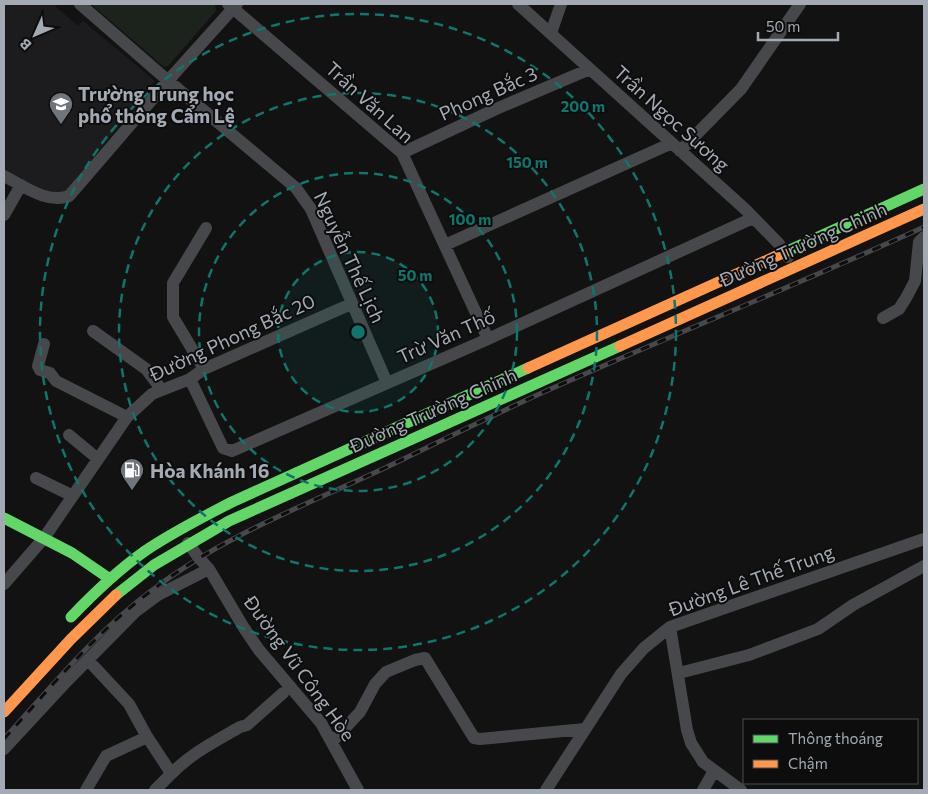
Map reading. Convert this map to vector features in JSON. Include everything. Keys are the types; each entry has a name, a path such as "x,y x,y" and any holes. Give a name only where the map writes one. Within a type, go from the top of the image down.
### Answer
{"main road":[{"name":"Đường Trường Chinh","path":"63,626 110,579 146,550 184,527 232,502 924,189"},
{"name":"Đường Trường Chinh","path":"4,712 43,668 102,608 144,573 188,544 229,521 924,210"},
{"path":"4,518 74,552 93,564 110,579"}],"street":[{"name":"Nguyễn Thế Lịch","path":"80,4 301,194 312,209 351,304 387,383"},
{"name":"Trần Ngọc Sương","path":"518,4 753,218 785,251 793,267"},
{"path":"551,34 561,4"},
{"path":"4,176 46,198 60,199 69,196 232,5"},
{"name":"Trần Văn Lan","path":"232,5 402,153 488,339"},
{"path":"445,245 676,147 741,89 795,5"},
{"name":"Phong Bắc 3","path":"402,153 496,109 590,69"},
{"path":"4,215 21,185"},
{"name":"Trừ Văn Thố","path":"190,379 223,448 232,451 488,339 753,218"},
{"path":"204,369 173,317 172,283 206,228"},
{"path":"883,318 899,309 915,281 919,242 924,237"},
{"name":"Đường Phong Bắc 20","path":"4,584 44,538 127,417 152,394 190,379 204,369 351,304"},
{"path":"93,331 146,369 161,389"},
{"path":"44,344 38,366 40,370 50,373 56,381 127,417"},
{"path":"69,436 98,459"},
{"path":"36,478 73,496"},
{"name":"Đường Lê Thế Trung","path":"546,790 621,674 644,648 670,627 924,539"},
{"name":"Đường Vũ Công Hòe","path":"188,544 209,569 252,639 275,670 321,723 358,790"},
{"path":"679,673 749,655 818,629 853,606 924,566"},
{"path":"4,749 67,681 143,605 158,595 209,569"},
{"path":"670,627 687,730 691,743 703,762 740,790"},
{"path":"332,742 360,712 375,684 386,672 425,658 474,738 585,729"},
{"path":"88,660 129,704 169,770 170,775"},
{"path":"155,790 180,764 196,752 240,727 247,725 283,693"},
{"path":"86,790 106,756 147,736"},
{"path":"703,790 714,771"}],"shaded area":[{"name":"Trường Trung học phổ thông Cẩm Lệ","path":"4,4 53,4 78,26 83,21 155,81 66,191 55,192 40,189 4,170"},
{"path":"91,4 215,4 216,11 168,66 164,67"}],"railway":[{"path":"4,739 74,661 111,625 151,591 178,571 206,554 265,523 546,391 924,227"}],"traffic: fast":[{"path":"783,253 924,189"},
{"path":"116,595 154,565 229,521 620,346"},
{"path":"71,617 88,599 135,558 188,525 232,502 528,368"},
{"path":"4,518 72,553 110,579"}],"traffic: slow":[{"path":"620,346 924,209"},
{"path":"528,368 783,253"},
{"path":"4,712 71,639 116,595"}],"place":[{"name":"Trường Trung học phổ thông Cẩm Lệ","path":"61,125"},
{"name":"Hòa Khánh 16","path":"132,491"}]}
